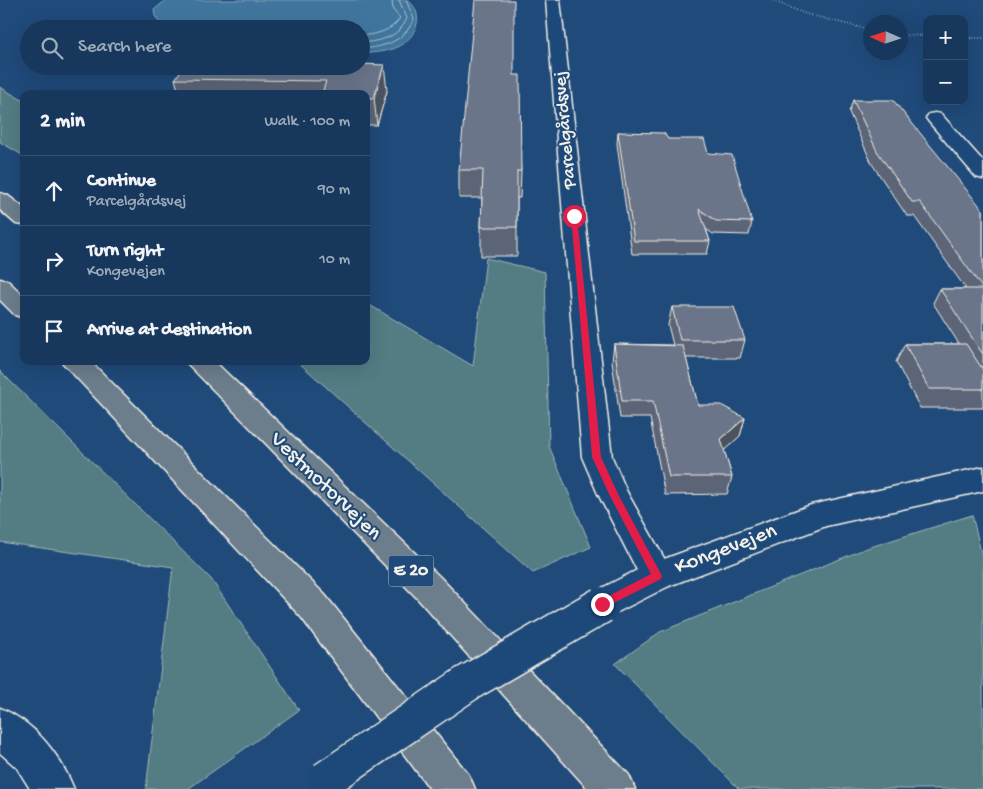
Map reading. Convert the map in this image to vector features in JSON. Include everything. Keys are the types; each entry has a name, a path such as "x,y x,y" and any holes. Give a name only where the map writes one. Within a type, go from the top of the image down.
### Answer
{"highway":[{"path":"0,200 20,216"},
{"path":"0,286 20,306"},
{"path":"78,365 313,606 455,789"},
{"name":"Vestmotorvejen","path":"202,365 428,587 615,789"}],"street":[{"name":"Parcelgårdsvej","path":"553,0 597,457 657,576"},
{"path":"935,118 983,174"},
{"name":"Kongevejen","path":"320,785 466,684 602,604 657,576 822,514 983,479"},
{"path":"0,727 31,754 54,789"}],"path":[{"path":"771,0 806,14 863,28"},
{"path":"908,35 923,36"},
{"path":"968,38 983,38"}],"green space":[{"path":"0,87 20,99 20,154 0,142"},
{"path":"486,258 545,272 549,446 591,547 533,573 301,365 370,365 370,305 473,366"},
{"path":"0,371 211,579 299,710 188,789 146,789 173,567 0,542"},
{"path":"972,515 983,560 983,789 739,789 615,664 660,632 867,548"}],"water":[{"path":"166,0 408,0 414,6 417,20 416,28 401,45 393,49 370,53 370,20 158,20 154,10"}],"building":[{"path":"475,0 514,0 514,75 520,75 521,171 517,171 517,227 481,227 483,170 459,170"},
{"path":"370,64 384,65 374,98 370,98 370,90 323,90 326,81 175,79 178,75 370,75"},
{"path":"853,100 893,100 983,210 983,289 920,202 912,202 877,151"},
{"path":"618,132 664,133 668,139 704,139 708,153 732,155 752,222 716,221 699,209 710,241 634,241"},
{"path":"940,289 983,289 983,353 982,353"},
{"path":"672,307 734,307 745,340 680,340"},
{"path":"614,344 683,346 698,405 721,405 745,418 721,439 732,477 669,477 653,401 622,401"},
{"path":"905,344 966,344 983,370 983,389 929,389"}],"route":[{"path":"574,216 597,457 657,576 602,604"}]}
